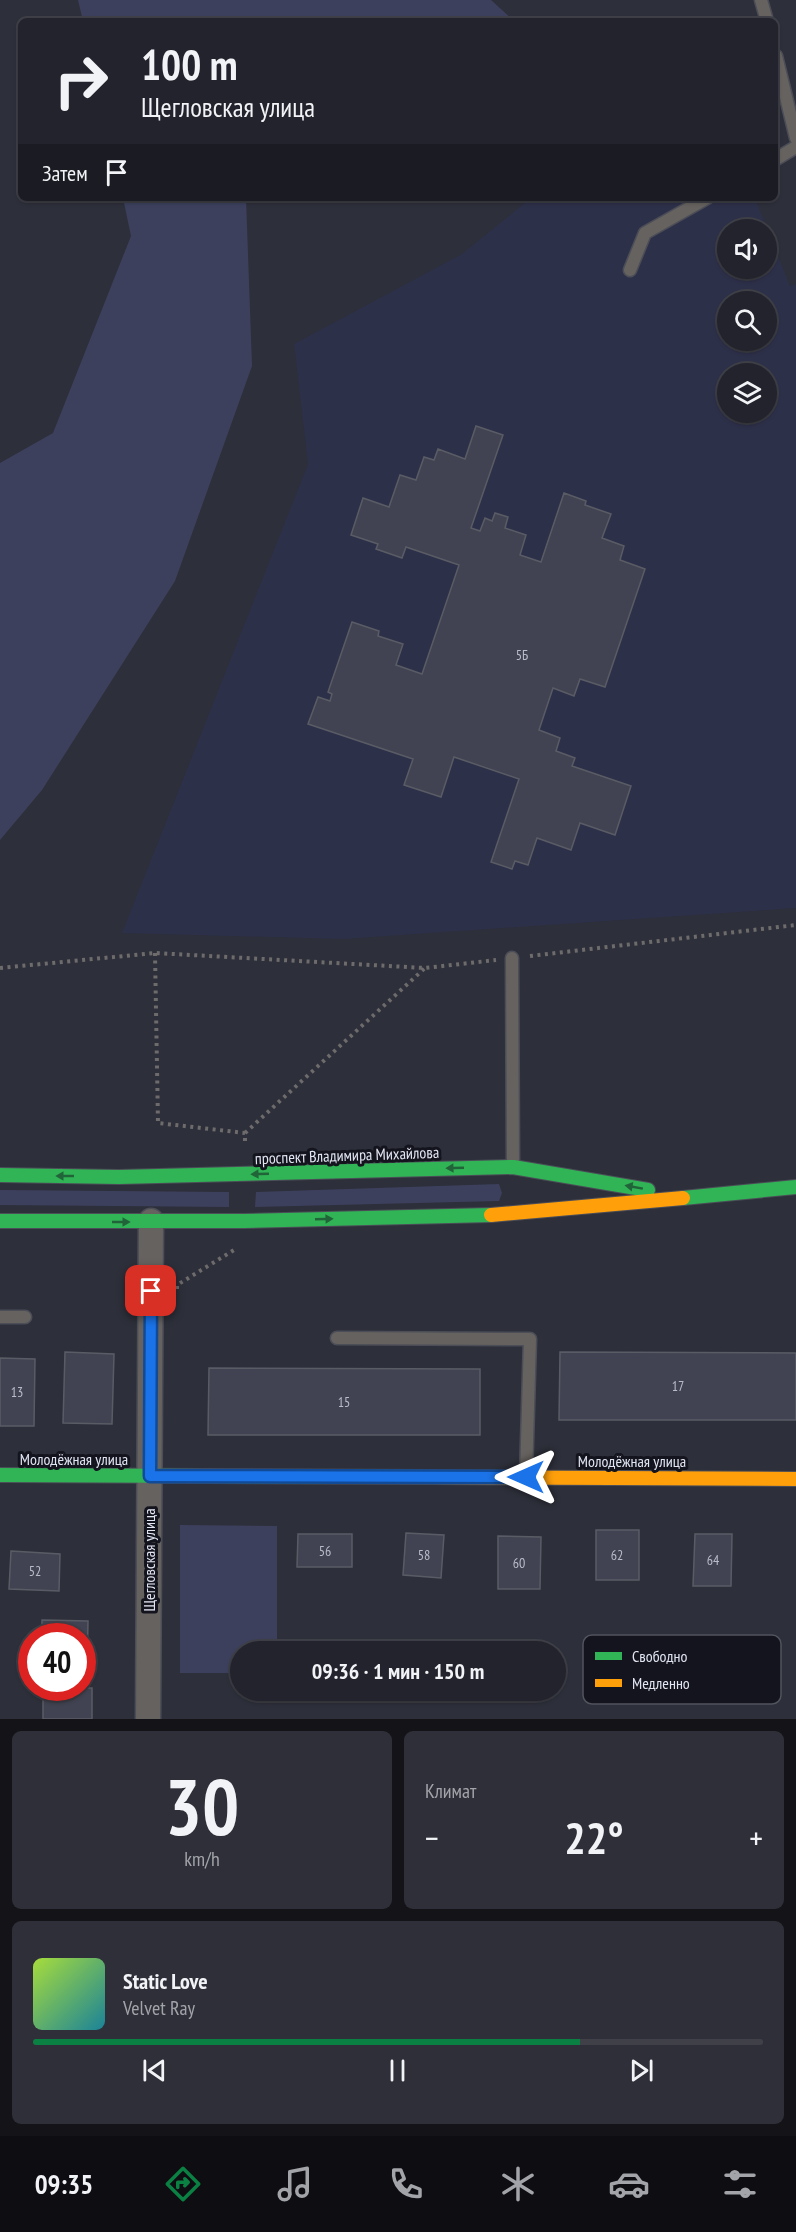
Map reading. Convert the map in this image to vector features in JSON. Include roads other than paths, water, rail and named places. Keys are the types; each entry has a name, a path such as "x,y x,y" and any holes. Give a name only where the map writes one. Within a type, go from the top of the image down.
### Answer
{"main road":[{"name":"проспект Владимира Михайлова","path":"0,1175 119,1177 513,1173 692,1197"},
{"name":"проспект Владимира Михайлова","path":"0,1221 244,1221 514,1208 692,1197 796,1187"},
{"name":"Молодёжная улица","path":"0,1475 796,1479"}],"street":[{"name":"Щегловская улица","path":"148,1719 151,1221"}],"lane":[{"path":"761,0 766,18"},
{"path":"778,64 796,138"},
{"path":"778,158 796,147"},
{"path":"630,270 645,233 702,201"},
{"path":"512,958 513,1173"},
{"path":"0,1317 25,1317"},
{"path":"337,1338 530,1339 526,1477"}]}
